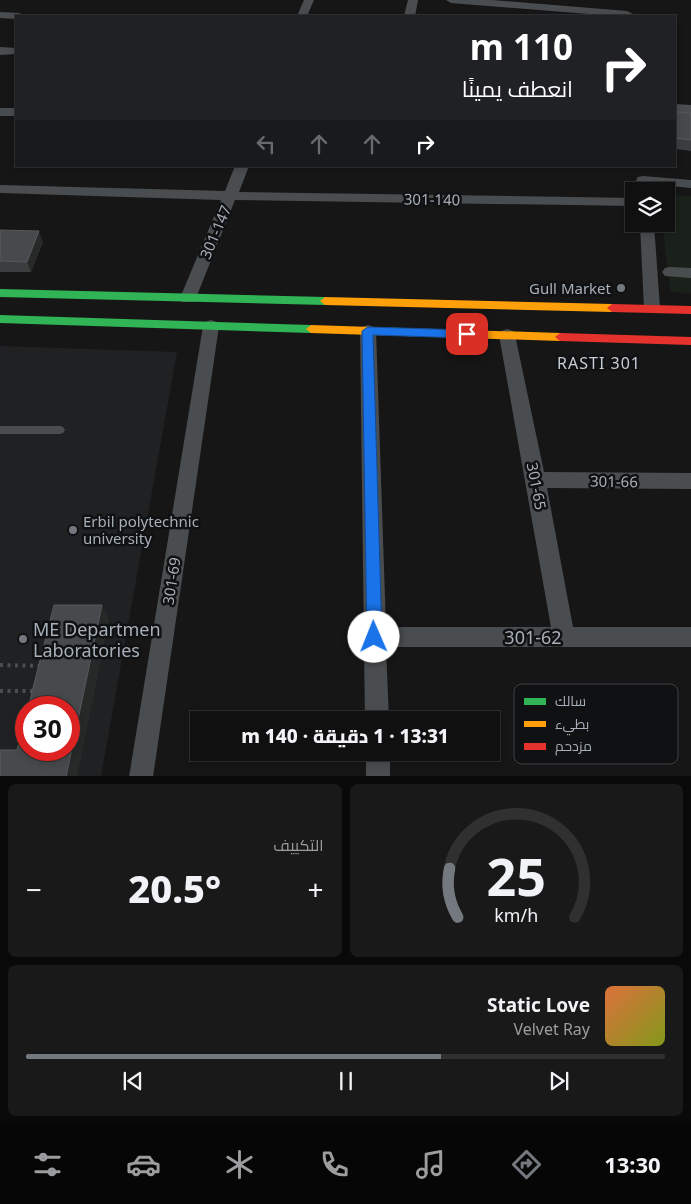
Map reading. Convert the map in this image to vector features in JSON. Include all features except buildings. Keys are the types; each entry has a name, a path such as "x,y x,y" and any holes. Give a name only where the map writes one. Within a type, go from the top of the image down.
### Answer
{"main road":[{"path":"0,293 691,310"},
{"path":"0,319 691,341"}],"street":[{"path":"302,15 309,0"},
{"path":"410,15 413,0"},
{"path":"451,0 520,11 627,15 625,0"},
{"path":"0,15 15,16"},
{"path":"0,51 15,52"},
{"path":"676,108 691,109"},
{"path":"0,112 15,112"},
{"name":"301-147","path":"188,298 242,167"},
{"path":"643,179 691,184"},
{"name":"301-140","path":"0,189 230,196 625,202"},
{"path":"647,232 652,308"},
{"path":"670,272 691,273"},
{"name":"301-69","path":"141,776 212,326"},
{"path":"368,331 377,711"},
{"name":"301-65","path":"507,335 536,480 564,637"},
{"name":"301-66","path":"536,480 691,482"},
{"name":"301-62","path":"374,637 564,637 690,642"},
{"path":"378,761 378,776"}],"lane":[{"path":"0,430 60,430"}],"path":[{"path":"0,665 47,666 45,674"},
{"path":"0,691 41,691"}],"shaded area":[{"path":"675,195 691,196 691,294 671,291 663,232 675,232"},
{"name":"Erbil polytechnic university","path":"0,346 177,352 101,776 0,776"}],"traffic: fast":[{"path":"0,293 325,301"},
{"path":"0,319 311,329"}],"traffic: slow":[{"path":"325,301 612,308"},
{"path":"311,329 560,337"}],"traffic: jam":[{"path":"612,308 691,310"},
{"path":"560,337 691,341"}],"place":[{"name":"Gull Market","path":"621,288"},
{"name":"Erbil polytechnic university","path":"73,530"},
{"name":"ME Departmen Laboratories","path":"23,639"}],"district":[{"name":"RASTI 301","path":"599,363"}],"route":[{"path":"374,637 368,331 467,334"}]}
